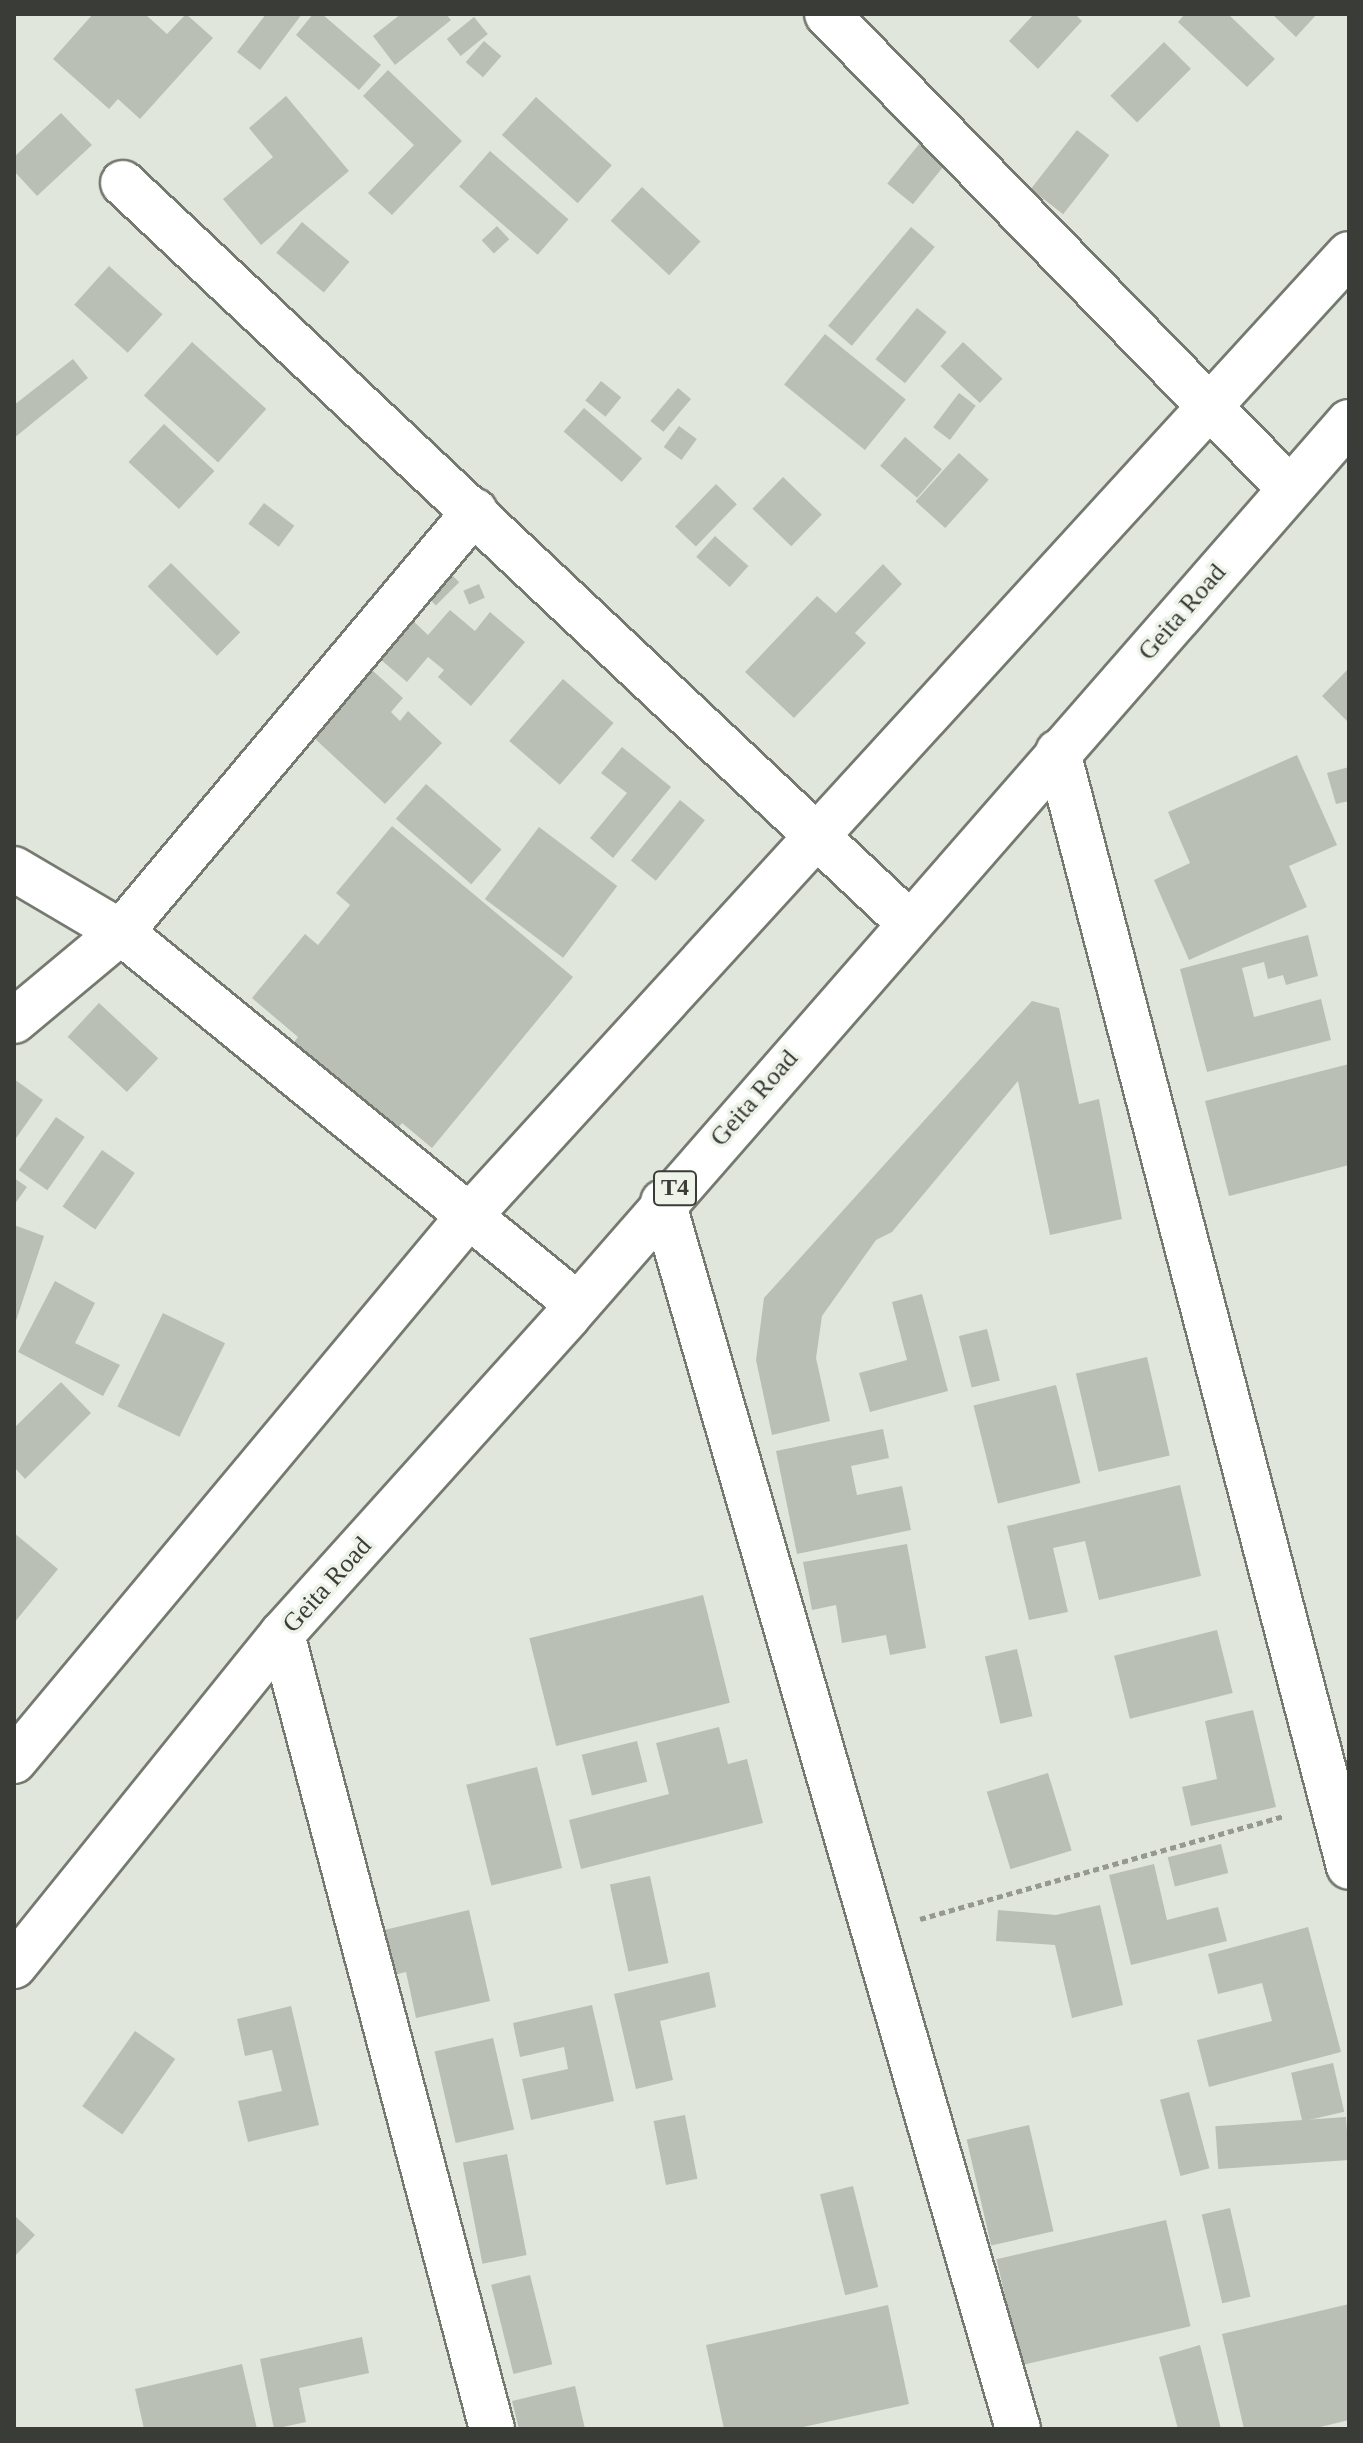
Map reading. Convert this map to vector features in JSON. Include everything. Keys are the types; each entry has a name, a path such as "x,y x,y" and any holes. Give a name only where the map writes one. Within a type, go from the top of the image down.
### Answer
{"main road":[{"path":"827,14 1290,489"},
{"path":"123,183 475,511 909,923"},
{"path":"14,1761 470,1216 1349,254"},
{"name":"Geita Road","path":"14,1966 282,1634 577,1304 663,1202 1349,422"},
{"path":"14,1021 121,932 475,511"},
{"path":"1058,752 1349,1867"},
{"path":"14,869 121,932 577,1304"},
{"path":"663,1202 1018,2429"},
{"path":"282,1634 492,2429"}],"path":[{"path":"876,1931 1332,1802"}],"building":[{"path":"93,14 145,14 167,34 186,14 213,38 140,119 118,99 109,109 53,59"},
{"path":"266,14 302,14 260,70 237,52"},
{"path":"313,14 322,14 381,65 359,90 296,35"},
{"path":"401,14 446,14 451,20 395,65 373,36"},
{"path":"1034,14 1075,14 1082,21 1038,69 1009,41"},
{"path":"1185,14 1228,14 1275,59 1247,87 1178,22"},
{"path":"1272,14 1317,14 1296,37"},
{"path":"474,17 488,34 461,56 447,39"},
{"path":"484,41 501,56 483,77 466,62"},
{"path":"1164,42 1191,69 1137,123 1110,96"},
{"path":"388,70 462,141 392,215 368,193 414,145 363,96"},
{"path":"286,96 349,171 261,245 223,199 273,157 249,128"},
{"path":"536,97 612,165 578,203 502,135"},
{"path":"61,113 92,145 37,196 14,171 14,157"},
{"path":"1077,130 1109,155 1063,214 1031,189"},
{"path":"920,143 946,164 913,204 887,183"},
{"path":"490,151 568,219 538,255 459,186"},
{"path":"642,187 701,242 669,275 611,221"},
{"path":"302,222 349,262 324,292 276,253"},
{"path":"497,226 509,239 494,253 482,240"},
{"path":"911,227 935,247 852,346 828,326"},
{"path":"109,266 163,314 128,353 74,305"},
{"path":"917,308 947,332 905,383 875,359"},
{"path":"825,334 906,399 865,450 784,385"},
{"path":"192,342 266,409 218,462 144,396"},
{"path":"963,342 1002,379 980,403 940,366"},
{"path":"73,359 88,378 14,438 14,405"},
{"path":"601,381 621,397 605,417 585,400"},
{"path":"678,388 691,399 663,432 650,421"},
{"path":"959,393 976,406 950,440 933,427"},
{"path":"584,408 642,459 622,482 564,431"},
{"path":"164,424 214,471 179,509 129,462"},
{"path":"679,426 697,439 682,460 664,447"},
{"path":"905,437 942,469 917,498 880,466"},
{"path":"959,453 989,480 945,528 916,501"},
{"path":"783,477 822,515 791,546 752,509"},
{"path":"716,484 737,504 696,547 675,526"},
{"path":"264,503 294,526 279,547 248,524"},
{"path":"715,536 748,566 730,587 696,557"},
{"path":"171,563 240,632 217,656 148,586"},
{"path":"883,564 902,584 855,633 866,643 794,718 745,672 817,596 836,613"},
{"path":"450,573 459,582 436,606 427,596"},
{"path":"479,584 485,598 469,604 463,591"},
{"path":"450,610 475,631 490,612 525,642 471,706 438,677 444,670 428,657 407,682 380,659 412,620 428,635"},
{"path":"1349,668 1349,719 1347,721 1322,696"},
{"path":"372,670 403,698 391,712 400,721 408,711 442,743 385,804 312,736"},
{"path":"563,679 614,723 560,785 509,741"},
{"path":"622,747 671,787 613,858 590,838 627,793 601,773"},
{"path":"1297,755 1337,845 1289,866 1307,907 1189,960 1154,880 1190,863 1168,812"},
{"path":"1349,767 1349,801 1336,804 1327,773"},
{"path":"426,784 501,850 471,884 396,819"},
{"path":"680,800 705,820 656,881 631,861"},
{"path":"392,826 573,977 432,1148 402,1123 390,1138 286,1052 298,1037 252,998 305,934 318,945 350,905 336,893"},
{"path":"539,827 617,886 563,958 485,899"},
{"path":"1308,935 1318,976 1286,985 1283,975 1268,979 1264,962 1242,968 1254,1017 1321,999 1331,1040 1207,1072 1180,969"},
{"path":"1032,1001 1059,1008 1079,1104 1099,1099 1122,1219 1050,1235 1018,1081 892,1232 876,1240 822,1316 816,1358 830,1421 772,1435 756,1360 764,1298"},
{"path":"99,1003 158,1058 127,1092 68,1037"},
{"path":"1349,1064 1349,1165 1229,1196 1205,1101"},
{"path":"14,1079 43,1100 14,1141"},
{"path":"56,1117 85,1137 47,1190 19,1170"},
{"path":"102,1150 135,1173 95,1229 62,1207"},
{"path":"14,1178 27,1187 14,1205"},
{"path":"14,1225 44,1236 15,1324 14,1324"},
{"path":"55,1281 95,1303 75,1343 120,1365 103,1396 18,1352"},
{"path":"922,1294 948,1391 870,1412 859,1373 907,1360 892,1302"},
{"path":"163,1313 225,1343 179,1437 117,1406"},
{"path":"987,1329 1000,1380 972,1387 959,1336"},
{"path":"1147,1357 1170,1455 1099,1472 1076,1373"},
{"path":"61,1382 91,1413 25,1479 14,1467 14,1428"},
{"path":"1056,1385 1080,1483 998,1504 974,1406"},
{"path":"883,1429 889,1458 851,1466 857,1495 902,1486 911,1530 797,1554 776,1451"},
{"path":"1180,1485 1201,1576 1099,1600 1085,1541 1053,1548 1068,1612 1029,1620 1007,1526"},
{"path":"14,1533 58,1569 14,1623"},
{"path":"907,1544 926,1648 890,1655 886,1635 842,1643 836,1605 812,1610 803,1562"},
{"path":"703,1595 730,1703 556,1746 529,1638"},
{"path":"1217,1630 1233,1693 1130,1719 1114,1656"},
{"path":"1017,1649 1033,1716 1000,1724 985,1656"},
{"path":"1253,1710 1276,1807 1191,1826 1182,1787 1217,1779 1205,1721"},
{"path":"719,1727 728,1764 747,1759 763,1823 581,1869 569,1820 669,1794 656,1743"},
{"path":"637,1741 647,1782 592,1796 582,1755"},
{"path":"537,1767 562,1868 491,1886 466,1785"},
{"path":"1048,1773 1072,1850 1010,1869 987,1792"},
{"path":"1221,1844 1228,1873 1175,1886 1168,1857"},
{"path":"1154,1864 1167,1920 1218,1907 1227,1941 1131,1965 1109,1875"},
{"path":"650,1876 669,1963 628,1972 610,1885"},
{"path":"1100,1905 1123,2005 1072,2018 1055,1945 996,1941 998,1910 1056,1915"},
{"path":"469,1910 490,2001 416,2018 406,1972 390,1976 380,1931"},
{"path":"1308,1927 1341,2052 1209,2087 1197,2040 1272,2021 1262,1983 1218,1994 1208,1954"},
{"path":"709,1972 716,2007 660,2021 673,2080 636,2089 614,1994"},
{"path":"592,2005 614,2101 531,2120 522,2079 568,2069 564,2047 520,2057 513,2023"},
{"path":"291,2006 319,2125 248,2142 238,2101 282,2091 272,2050 245,2056 237,2019"},
{"path":"135,2031 175,2059 122,2134 82,2106"},
{"path":"493,2038 514,2130 456,2143 435,2051"},
{"path":"1333,2063 1344,2112 1302,2121 1291,2073"},
{"path":"1189,2092 1209,2168 1180,2176 1160,2100"},
{"path":"685,2115 697,2179 666,2185 654,2121"},
{"path":"1346,2117 1349,2160 1218,2169 1215,2126"},
{"path":"1029,2125 1054,2231 991,2246 967,2139"},
{"path":"507,2154 527,2255 482,2264 463,2163"},
{"path":"853,2186 878,2287 845,2295 820,2194"},
{"path":"1230,2208 1250,2297 1222,2303 1202,2215"},
{"path":"14,2215 35,2235 14,2257"},
{"path":"1166,2220 1191,2326 1021,2365 996,2259"},
{"path":"530,2275 552,2364 513,2374 491,2285"},
{"path":"1349,2304 1349,2420 1312,2429 1244,2429 1222,2334"},
{"path":"888,2305 909,2404 794,2429 724,2429 706,2345"},
{"path":"362,2337 369,2373 299,2388 306,2422 274,2429 260,2359"},
{"path":"1200,2345 1221,2429 1178,2429 1159,2357"},
{"path":"242,2364 257,2429 144,2429 135,2389"},
{"path":"575,2386 585,2429 519,2429 512,2401"}]}
